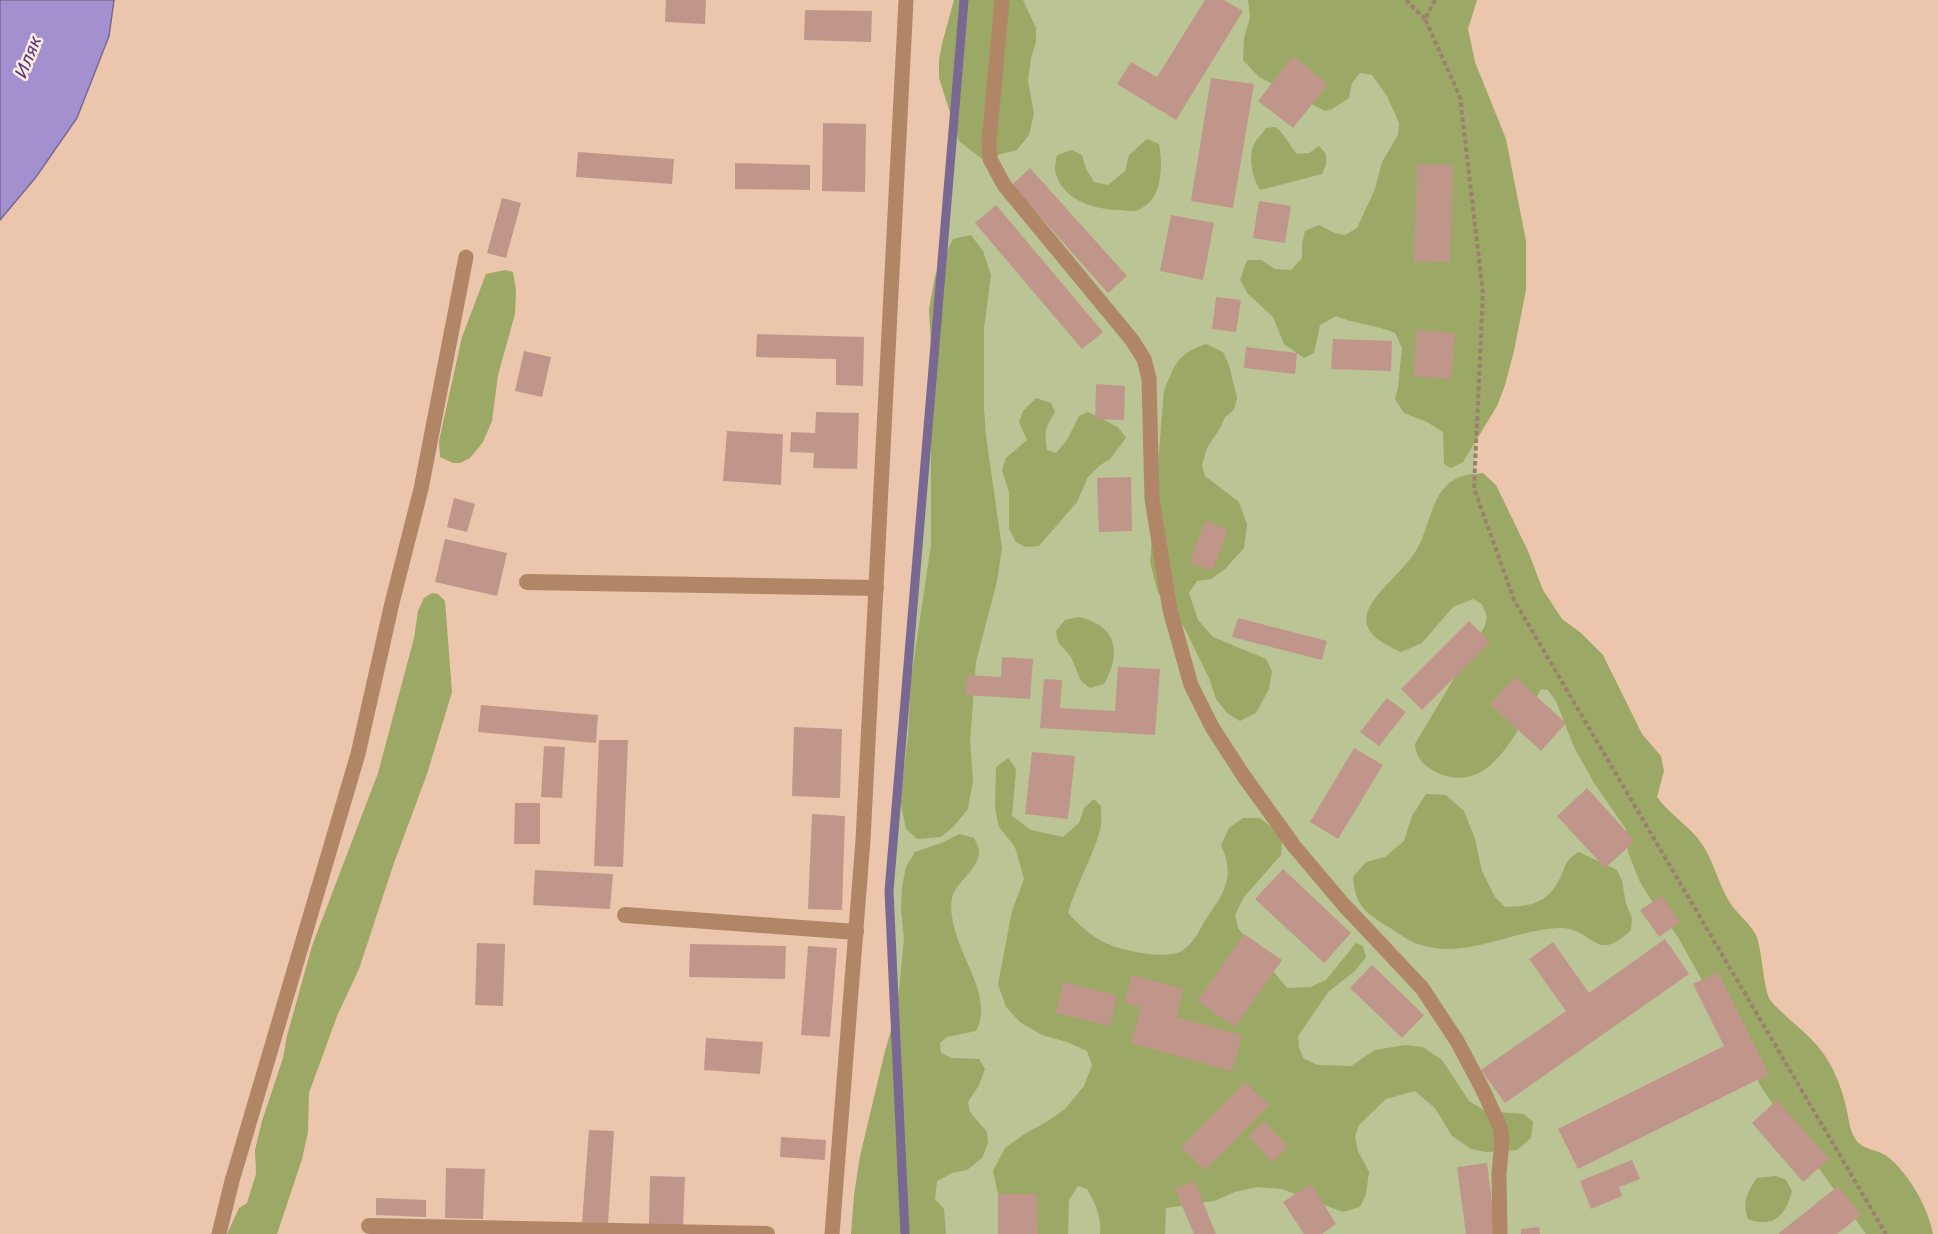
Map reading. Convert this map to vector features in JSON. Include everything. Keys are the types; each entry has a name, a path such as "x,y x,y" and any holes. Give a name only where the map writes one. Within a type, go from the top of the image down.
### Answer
{"street":[{"path":"527,582 876,588"},
{"path":"625,915 856,932"},
{"path":"369,1226 767,1234"}],"lane":[{"path":"832,1234 864,840 906,0"},
{"path":"1002,0 989,142 990,159 1004,185 1132,340 1144,358 1149,378 1152,499 1170,610 1191,685 1212,727 1242,775 1294,846 1343,904 1422,988 1457,1041 1500,1127 1502,1140 1499,1174 1500,1234"},
{"path":"219,1234 232,1181 358,754 392,603 421,489 466,257"}],"path":[{"path":"1406,0 1425,19 1460,97 1484,293 1474,488 1514,600 1886,1234"},
{"path":"1425,19 1435,0"}],"green space":[{"path":"954,0 1023,0 1036,28 1036,42 1028,80 1034,114 1029,135 1017,150 982,159 959,141 939,78 939,59"},
{"path":"964,0 1406,0 1483,293 1474,488 1884,1234 905,1234 889,891"},
{"path":"1248,0 1477,0 1468,29 1475,62 1506,139 1526,241 1526,290 1514,351 1497,406 1463,462 1451,468 1444,464 1443,432 1427,422 1404,413 1395,399 1402,348 1395,333 1336,316 1320,325 1314,353 1304,358 1284,344 1273,317 1248,294 1240,280 1247,260 1261,260 1275,269 1291,270 1302,258 1305,231 1319,225 1345,235 1357,228 1375,189 1382,162 1398,135 1399,123 1387,96 1372,75 1360,73 1352,83 1349,98 1325,111 1259,77 1243,60 1244,38 1250,18"},
{"path":"1276,127 1297,154 1309,153 1319,146 1326,154 1326,165 1322,174 1260,190 1252,167 1252,149 1266,128"},
{"path":"1147,139 1159,144 1161,172 1157,191 1146,205 1138,210 1099,208 1089,205 1070,195 1058,179 1055,169 1057,155 1072,150 1082,155 1086,169 1094,182 1108,185 1125,171 1129,155"},
{"path":"971,235 983,251 991,275 984,329 984,407 1002,548 997,581 976,662 970,741 973,780 968,809 941,837 917,839 906,829 900,800 908,736 911,679 931,545 929,309 935,276 953,239"},
{"path":"505,270 513,272 516,290 515,314 498,375 492,421 483,442 470,458 460,463 453,463 440,457 439,441 462,337 486,274"},
{"path":"1206,344 1223,352 1229,365 1237,398 1234,410 1225,417 1207,448 1202,465 1205,476 1239,502 1247,525 1244,548 1225,569 1211,579 1197,581 1189,593 1198,620 1213,637 1266,659 1272,671 1269,689 1256,713 1240,721 1227,713 1216,699 1209,678 1184,627 1158,593 1150,562 1164,391 1178,361 1189,352"},
{"path":"1036,398 1051,403 1055,412 1046,430 1047,450 1056,453 1067,440 1079,416 1088,412 1118,427 1126,438 1110,459 1088,477 1077,502 1039,546 1025,547 1016,542 1009,529 1009,492 1002,470 1006,458 1027,440 1019,422 1023,411"},
{"path":"1483,473 1496,485 1528,551 1543,590 1562,619 1581,633 1603,655 1642,734 1661,756 1664,771 1657,797 1701,843 1733,907 1756,935 1768,996 1825,1056 1839,1082 1851,1130 1856,1140 1863,1146 1884,1154 1903,1172 1922,1202 1933,1234 1866,1234 1763,1090 1678,937 1657,910 1639,880 1628,852 1626,829 1594,783 1574,747 1556,701 1548,690 1541,689 1513,739 1501,754 1488,767 1473,776 1455,778 1436,772 1424,764 1419,757 1415,744 1485,626 1487,617 1482,604 1473,599 1453,607 1422,643 1401,652 1379,640 1368,628 1367,615 1372,602 1417,549 1437,498 1443,490 1450,482 1460,477"},
{"path":"432,593 438,594 445,601 452,692 427,774 394,863 359,969 337,1016 309,1093 308,1132 302,1159 277,1234 227,1234 239,1208 247,1203 256,1174 255,1150 262,1121 283,1058 312,946 378,773 414,638 418,611 424,598"},
{"path":"1079,617 1101,627 1108,634 1114,651 1110,672 1104,684 1090,688 1081,681 1071,657 1058,642 1056,631 1065,620"},
{"path":"1008,758 1016,769 1012,816 1031,830 1063,837 1079,823 1084,808 1094,799 1101,806 1100,830 1068,913 1097,938 1123,949 1165,955 1180,952 1190,944 1221,896 1227,880 1227,864 1221,845 1229,828 1243,818 1260,818 1282,841 1281,855 1244,897 1235,915 1238,928 1287,988 1311,987 1326,980 1356,943 1363,946 1366,957 1355,971 1329,991 1298,1036 1299,1048 1304,1059 1318,1065 1351,1066 1375,1050 1405,1045 1423,1047 1442,1060 1469,1101 1485,1111 1524,1114 1533,1122 1531,1138 1517,1150 1486,1152 1471,1149 1452,1136 1435,1108 1415,1091 1386,1099 1359,1125 1355,1136 1358,1151 1369,1172 1366,1194 1360,1207 1343,1212 1282,1189 1257,1187 1235,1192 1214,1201 1166,1208 1165,1234 1100,1234 1099,1216 1095,1205 1087,1189 1078,1186 1069,1200 1068,1234 1007,1234 993,1171 1005,1148 1065,1109 1084,1086 1092,1065 1087,1051 1042,1035 1020,1022 1006,1007 998,984 1012,911 1024,879 1015,847 999,827 995,808 996,767"},
{"path":"1426,794 1446,795 1464,811 1475,839 1482,871 1495,897 1505,907 1522,906 1544,898 1555,887 1568,861 1579,852 1617,870 1632,918 1631,930 1609,945 1601,945 1570,929 1558,928 1451,949 1433,948 1415,943 1379,921 1359,901 1353,877 1366,862 1385,857 1404,841 1412,816"},
{"path":"959,834 974,838 979,849 976,864 954,892 951,905 957,938 979,992 980,1019 976,1031 947,1037 940,1043 941,1053 952,1058 979,1059 985,1069 979,1085 968,1102 970,1112 987,1132 988,1143 982,1158 967,1170 952,1173 937,1181 935,1199 944,1209 946,1234 851,1234 860,1156 897,1009 904,939 901,910 902,887 906,867 915,852"},
{"path":"1776,1176 1786,1180 1792,1191 1782,1213 1772,1221 1757,1222 1748,1219 1746,1203 1753,1183 1757,1178"}],"water":[{"name":"Иляк","path":"0,0 114,0 109,36 77,118 36,177 0,220"}],"building":[{"path":"666,0 706,0 705,24 665,22"},
{"path":"1205,0 1224,0 1243,11 1176,120 1117,84 1131,62 1157,77"},
{"path":"805,10 872,11 871,42 804,40"},
{"path":"1293,56 1328,84 1293,128 1258,101"},
{"path":"1211,78 1254,84 1233,208 1191,201"},
{"path":"823,123 866,124 865,192 822,191"},
{"path":"578,152 674,159 672,184 576,177"},
{"path":"735,163 810,165 810,190 735,189"},
{"path":"1417,164 1453,165 1450,262 1414,261"},
{"path":"1030,168 1127,276 1108,293 1012,185"},
{"path":"502,198 521,203 506,258 487,253"},
{"path":"1259,201 1291,206 1285,243 1253,238"},
{"path":"996,205 1103,332 1082,349 975,223"},
{"path":"1171,215 1214,223 1203,280 1160,271"},
{"path":"1216,297 1241,300 1236,332 1212,329"},
{"path":"1417,330 1455,333 1451,379 1413,376"},
{"path":"757,334 864,337 863,386 836,385 836,359 756,357"},
{"path":"1333,339 1392,341 1391,371 1331,369"},
{"path":"1246,347 1297,353 1295,374 1244,368"},
{"path":"524,351 551,357 542,397 515,391"},
{"path":"1096,384 1125,386 1124,420 1095,419"},
{"path":"816,412 859,413 857,469 813,468 814,453 790,452 791,432 815,433"},
{"path":"727,431 783,434 781,485 723,481"},
{"path":"1131,477 1132,531 1099,532 1097,478"},
{"path":"454,498 475,504 467,532 447,527"},
{"path":"1205,521 1228,530 1212,571 1190,562"},
{"path":"445,539 507,553 497,596 435,582"},
{"path":"1238,618 1327,641 1322,660 1232,637"},
{"path":"1469,621 1490,642 1422,710 1401,689"},
{"path":"1002,657 1033,659 1030,699 965,695 967,675 1001,677"},
{"path":"1118,667 1160,669 1155,735 1040,728 1044,679 1062,680 1060,708 1115,711"},
{"path":"1515,677 1566,723 1541,751 1490,704"},
{"path":"1387,698 1406,712 1379,746 1360,732"},
{"path":"481,705 598,715 596,743 478,732"},
{"path":"794,727 842,729 840,798 792,796"},
{"path":"599,740 628,740 623,867 594,866"},
{"path":"544,746 565,747 562,798 541,797"},
{"path":"1354,748 1383,765 1338,839 1310,822"},
{"path":"1032,752 1075,756 1068,819 1025,814"},
{"path":"1587,788 1635,841 1605,868 1557,816"},
{"path":"515,803 540,803 540,844 514,844"},
{"path":"812,814 845,816 842,910 808,909"},
{"path":"1283,869 1351,933 1324,963 1255,899"},
{"path":"535,870 613,874 610,909 533,905"},
{"path":"1662,896 1680,922 1659,937 1640,910"},
{"path":"1244,934 1282,960 1235,1027 1197,1001"},
{"path":"1665,939 1689,974 1505,1103 1481,1070 1566,1011 1529,959 1553,942 1589,993"},
{"path":"477,943 505,944 503,1006 475,1005"},
{"path":"690,944 786,946 785,979 689,977"},
{"path":"808,946 837,948 830,1037 801,1035"},
{"path":"1372,965 1424,1015 1402,1038 1350,988"},
{"path":"1718,972 1769,1074 1578,1169 1558,1129 1724,1046 1693,984"},
{"path":"1132,975 1183,989 1176,1017 1242,1035 1232,1071 1131,1043 1141,1007 1125,1003"},
{"path":"1063,982 1117,995 1110,1026 1056,1013"},
{"path":"706,1038 763,1042 760,1074 704,1070"},
{"path":"1245,1082 1269,1105 1205,1170 1181,1147"},
{"path":"1777,1100 1829,1159 1803,1182 1752,1123"},
{"path":"1264,1121 1288,1147 1272,1162 1248,1136"},
{"path":"589,1130 614,1131 608,1224 582,1222"},
{"path":"781,1137 826,1140 825,1160 780,1157"},
{"path":"1632,1160 1640,1179 1619,1187 1622,1196 1591,1209 1580,1181"},
{"path":"1487,1163 1496,1234 1466,1234 1457,1167"},
{"path":"446,1168 485,1169 483,1219 445,1218"},
{"path":"650,1176 685,1177 683,1226 649,1226"},
{"path":"1194,1181 1216,1234 1194,1234 1175,1189"},
{"path":"1311,1184 1336,1224 1322,1234 1304,1234 1283,1202"},
{"path":"1838,1186 1861,1215 1837,1234 1778,1234"},
{"path":"998,1194 1037,1194 1038,1234 998,1234"},
{"path":"376,1198 426,1200 426,1217 376,1215"},
{"path":"1539,1227 1540,1234 1521,1234 1521,1229"}],"waterway":[{"path":"905,1234 889,891 964,0"}]}
